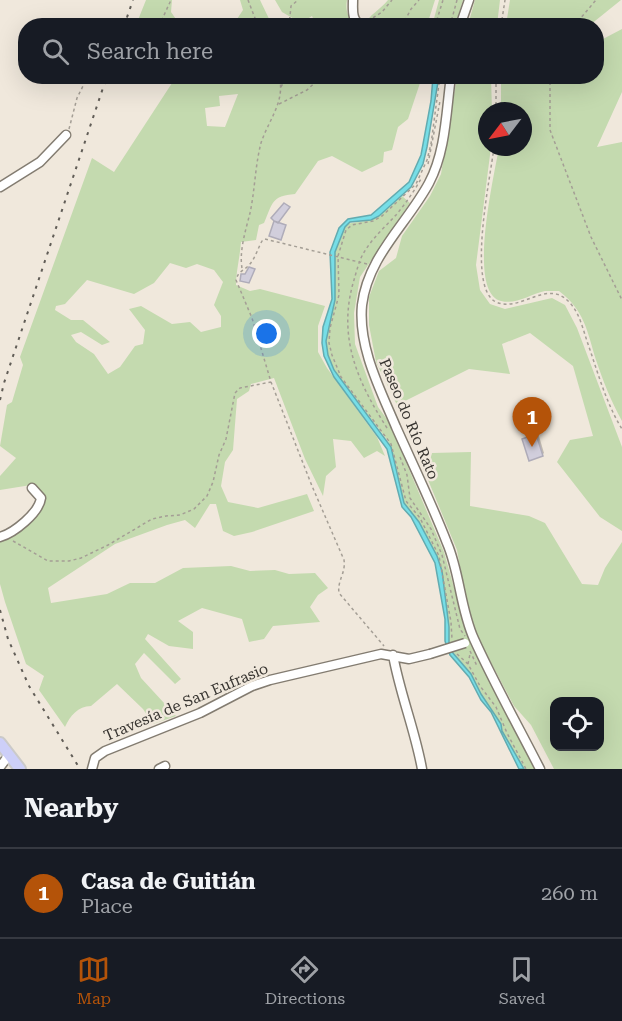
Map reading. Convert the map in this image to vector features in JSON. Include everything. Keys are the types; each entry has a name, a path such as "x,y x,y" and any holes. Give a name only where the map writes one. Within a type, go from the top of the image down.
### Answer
{"main road":[{"path":"0,743 20,769"}],"street":[{"path":"353,0 352,14 355,18"},
{"path":"463,18 469,0"},
{"name":"Paseo do Río Rato","path":"450,84 442,145 437,164 429,183 374,266 362,305 363,327 367,352 381,391 448,546 469,641 540,769"},
{"path":"0,187 40,162 66,135"},
{"path":"2,537 31,515 40,505 41,498 32,488"},
{"name":"Travesía de San Eufrasio","path":"92,769 95,758 105,751 200,713 252,686 310,670 390,655 409,659 469,641"},
{"path":"390,655 417,744 422,769"},
{"path":"0,767 9,755"}],"path":[{"path":"163,18 171,0"},
{"path":"248,0 255,18"},
{"path":"290,18 291,6 298,0"},
{"path":"375,18 392,0"},
{"path":"406,18 419,0"},
{"path":"437,18 443,0"},
{"path":"452,18 457,0"},
{"path":"502,18 505,0"},
{"path":"581,18 596,0"},
{"path":"66,135 83,84"},
{"path":"280,84 281,88"},
{"path":"242,269 246,226 257,159 262,140 278,105 283,84"},
{"path":"278,105 307,90 313,84"},
{"path":"440,84 431,144 427,160 416,184 382,216 373,221 357,223 349,227 339,247 337,256 339,295 330,328 329,343 341,377 392,444 406,501 420,518 439,556 452,622 453,642"},
{"path":"388,429 371,403 357,371 350,347 347,314 350,293 360,262 380,231 397,214 426,171 436,125 440,84"},
{"path":"496,84 496,102"},
{"path":"549,84 550,130 591,237 622,300"},
{"path":"493,156 481,243 480,264 484,288 492,300 498,303 513,304 547,293 558,294 569,302 578,315 608,401 622,429"},
{"path":"374,266 265,239 249,265 237,276 237,287 252,318 271,382 344,560 345,568 339,581 339,593 383,643 390,655"},
{"path":"2,537 48,561 69,561 81,558 152,519 180,515 194,510 207,496 213,482 219,455 226,439 235,393 240,388 271,382"},
{"path":"400,454 407,475 410,498 431,529 442,555 461,633 469,641 468,664"},
{"path":"454,650 468,664 480,686 496,707 526,769"},
{"path":"470,653 479,669"},
{"path":"496,700 506,720"}],"green space":[{"path":"146,0 172,0 171,12 175,18 139,18"},
{"path":"240,0 260,0 269,18 238,18 243,10"},
{"path":"275,0 347,0 346,7 350,18 313,18 312,16 292,18 282,12"},
{"path":"388,0 435,0 429,18 369,18"},
{"path":"439,0 463,0 457,18 434,18"},
{"path":"475,0 500,0 498,18 470,18"},
{"path":"510,0 621,0 599,18 507,18"},
{"path":"622,29 622,92 597,147 622,142 622,421 604,383 584,322 568,299 559,291 545,291 513,302 501,301 491,293 485,277 485,231 497,156 532,156 532,102 501,102 501,84 604,84 604,38"},
{"path":"171,84 420,84 408,119 398,127 392,150 384,152 383,162 362,172 332,156 318,161 295,194 281,197 274,202 264,223 259,225 256,240 241,242 237,274 236,285 250,291 260,289 325,306 318,326 318,352 377,437 385,456 377,451 364,458 351,441 333,439 336,467 326,476 323,496 305,459 274,378 251,384 249,391 237,399 233,450 225,462 221,486 228,502 258,508 307,494 314,511 234,536 223,531 216,504 210,504 195,528 185,520 115,544 48,588 51,603 107,594 130,583 155,583 183,568 231,566 250,571 315,573 328,588 318,595 310,607 320,622 273,626 264,639 249,642 242,619 202,608 178,621 193,632 193,649 169,646 148,634 145,639 181,679 175,684 144,653 135,664 141,678 176,716 153,724 143,709 117,684 91,706 75,712 65,727 39,690 44,676 26,664 0,584 0,542 34,517 44,503 41,492 31,485 0,490 0,476 16,458 0,446 7,405 12,402 23,365 20,357 92,158 114,172","holes":["238,94 225,127 207,126 205,108 220,106 219,96","170,263 186,268 197,264 214,270 223,282 214,305 221,316 221,327 201,332 190,322 172,324 141,306 129,309 145,330 143,344 135,346 120,367 108,374 94,354 76,342 71,335 81,332 102,345 110,342 83,320 71,320 55,310 56,306 65,304 87,280 134,294 154,283"]},
{"path":"456,84 491,84 492,102 478,102 478,156 490,156 476,265 480,290 490,304 505,309 552,298 565,305 577,328 622,447 622,531 600,517 557,462 570,440 593,436 573,366 530,333 502,344 510,374 469,369 397,405 376,362 369,325 369,297 379,271 396,258 402,236 430,196 441,174"},
{"path":"402,196 410,203 360,277 354,313 355,344 378,407 389,422 444,552 467,634 536,769 524,769 502,731 501,724 481,695 471,674 454,653 449,642 442,571 437,556 419,522 404,503 394,457 388,441 334,370 328,355 326,341 335,300 335,252 346,224 371,220"},
{"path":"471,452 470,506 529,516 545,523 582,584 598,585 605,568 622,542 622,769 554,769 531,725 514,706 477,636 466,601 457,550 426,475 432,453"}],"water":[{"path":"432,84 438,84 423,164 411,187 379,216 371,220 350,222 345,227 335,252 335,300 326,341 334,370 391,447 404,503 419,522 437,556 442,571 449,642 453,653 471,674 501,724 502,731 524,769 519,769 491,712 481,700 469,677 450,655 445,641 445,619 435,563 411,517 402,507 387,449 334,377 324,356 322,343 323,327 332,299 330,252 339,228 348,219 371,215 409,182 421,155"}],"building":[{"path":"284,203 290,207 278,223 271,218"},
{"path":"274,221 286,225 281,240 269,236"},
{"path":"249,267 255,269 249,283 240,281 241,274 245,274"},
{"path":"536,434 543,456 529,461 522,439"}],"railway":[{"path":"127,18 133,0"},
{"path":"0,400 104,84"},
{"path":"0,610 8,639 29,686 80,769"}],"place":[{"name":"Casa de Guitián","path":"532,447"}]}
